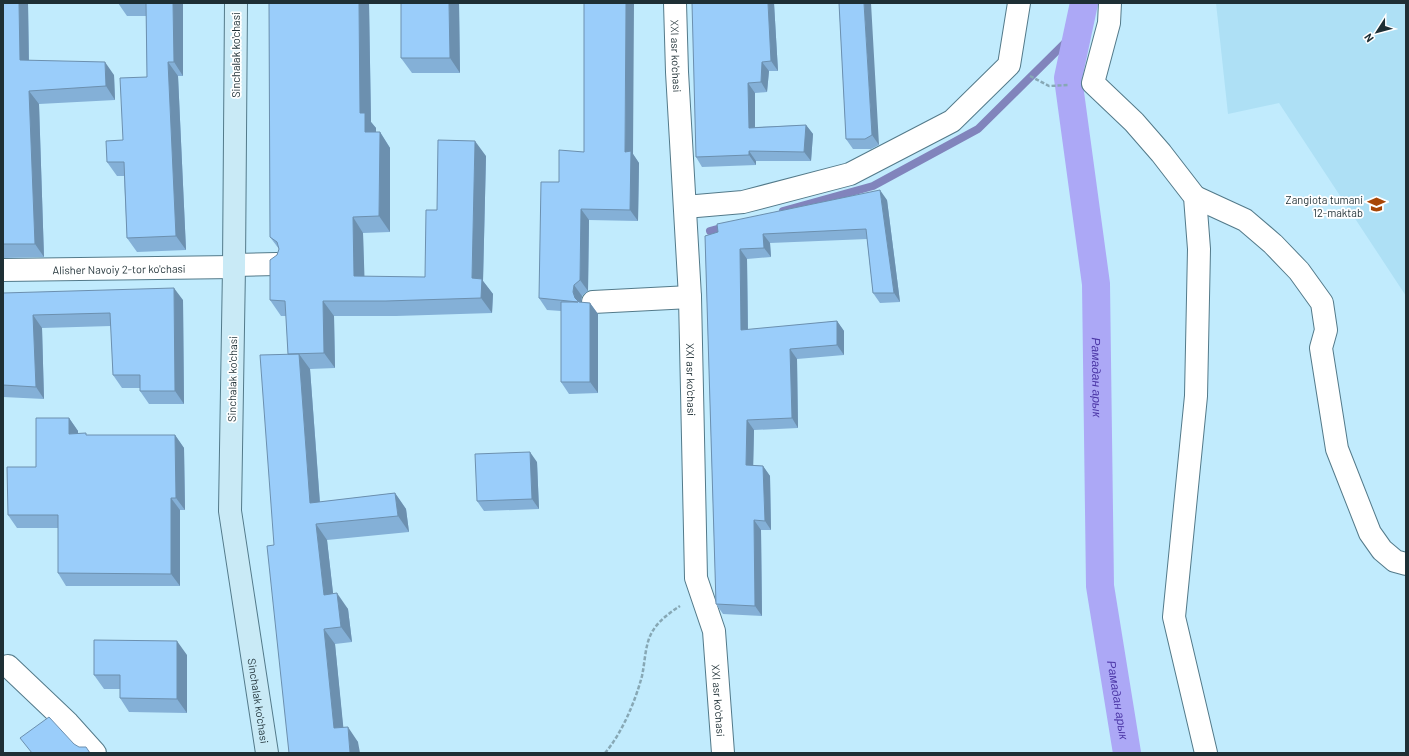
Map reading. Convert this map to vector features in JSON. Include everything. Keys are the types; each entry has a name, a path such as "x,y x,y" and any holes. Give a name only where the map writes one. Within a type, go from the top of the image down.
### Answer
{"street":[{"name":"Sinchalak ko'chasi","path":"236,3 230,511 267,753"},
{"name":"XXI asr ko'chasi","path":"675,3 677,72 690,297 696,578 714,631 723,753"},
{"path":"685,207 743,202 850,174 952,121 1009,65 1019,3"},
{"path":"1110,3 1109,23 1093,83 1134,122 1162,153 1195,197 1245,220 1251,225 1273,244 1299,271 1322,304 1326,330 1321,348 1337,449 1370,533 1382,550 1395,561 1406,564"},
{"path":"1195,197 1199,249 1196,396 1174,618 1206,753"},
{"name":"Alisher Navoiy 2-tor ko'chasi","path":"3,270 277,264"},
{"path":"593,302 690,297"},
{"path":"8,666 68,723 95,753"}],"path":[{"path":"1049,86 1074,84"},
{"path":"605,753 615,741 634,700 642,676 645,654 651,634 662,619 687,600 695,596 696,578"}],"shaded area":[{"name":"Zangiota tumani 12-maktab","path":"1216,3 1406,3 1406,296 1279,103 1228,114"}],"building":[{"path":"3,3 19,3 20,60 105,62 106,86 29,91 35,244 3,244"},
{"path":"146,3 173,3 174,62 168,62 176,236 127,238 124,162 107,162 106,141 123,140 120,78 147,77"},
{"path":"269,3 359,3 360,113 365,113 365,132 380,132 379,216 353,217 354,276 425,277 426,210 437,210 438,140 475,141 472,278 482,279 481,298 323,301 324,353 288,354 285,301 270,300 270,260 277,255 279,249 277,242 270,237"},
{"path":"401,3 449,3 450,58 401,58"},
{"path":"584,3 626,3 625,152 631,151 630,210 581,209 580,280 574,285 573,292 575,298 579,302 590,303 590,382 561,382 561,302 578,302 539,298 541,182 559,182 559,150 584,152"},
{"path":"692,3 768,3 771,61 762,62 761,82 748,83 749,128 806,125 804,152 749,151 749,155 696,157"},
{"path":"839,3 864,3 872,135 865,139 846,139"},
{"path":"880,190 894,293 873,293 866,229 763,234 764,248 740,249 741,330 837,321 837,345 790,349 792,418 747,420 746,465 763,466 765,521 754,520 755,606 716,604 705,236 718,232 717,224"},
{"path":"174,288 175,391 140,391 140,375 113,375 110,313 33,315 36,387 3,385 3,293"},
{"path":"299,354 310,503 395,493 398,516 316,524 324,595 337,593 341,627 324,629 334,728 348,727 350,753 289,753 267,546 274,545 260,355"},
{"path":"36,418 69,418 69,434 175,435 176,498 171,498 171,574 58,573 58,515 8,515 7,467 36,467"},
{"path":"530,452 532,499 477,501 475,454"},
{"path":"94,640 177,641 177,699 120,698 120,675 94,675"},
{"path":"49,717 74,744 79,747 86,747 90,753 32,753 20,738"}],"waterway":[{"name":"Рамадан арык","path":"1084,3 1068,78 1096,284 1100,586 1127,753"},
{"path":"783,211 873,186 978,129 1078,30"},
{"path":"710,231 728,226"}],"place":[{"name":"Zangiota tumani 12-maktab","path":"1376,205"}]}
